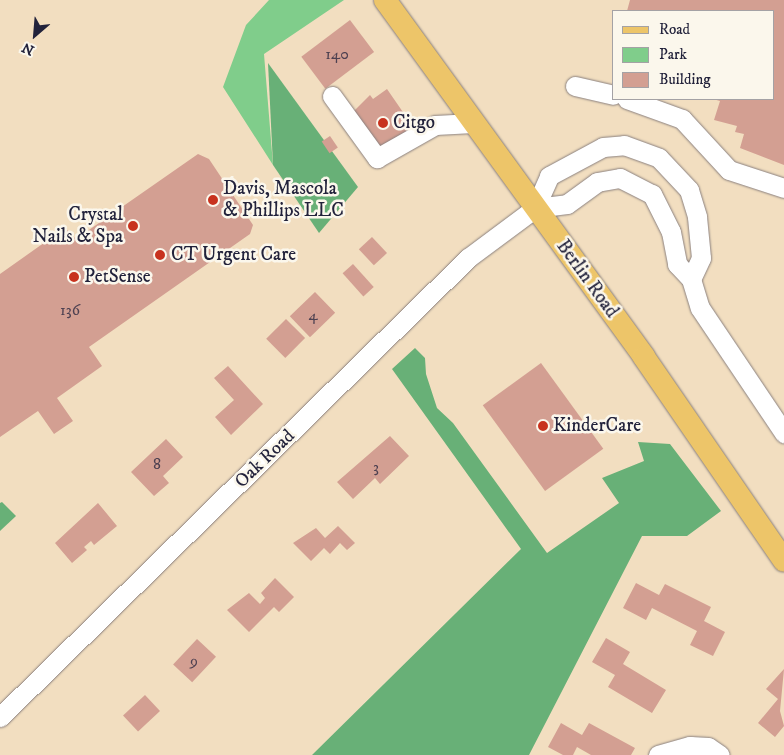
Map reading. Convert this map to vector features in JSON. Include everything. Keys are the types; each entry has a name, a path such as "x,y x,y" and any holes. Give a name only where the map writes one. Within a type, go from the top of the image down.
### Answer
{"main road":[{"name":"Berlin Road","path":"385,0 535,208 784,562"}],"street":[{"path":"575,86 612,95"},
{"path":"332,96 376,158 435,124 473,123"},
{"path":"630,100 682,119 729,170 784,188"},
{"path":"535,208 549,176 582,156 603,147 641,148 674,169 689,190 697,217 701,258 691,279"},
{"path":"535,208 566,204 597,182 620,178 635,182 652,194 664,213 677,264 691,279 700,308 784,434"},
{"name":"Oak Road","path":"0,717 468,258 535,208"},
{"path":"658,755 690,746 708,747 720,755"}],"green space":[{"path":"269,0 344,0 264,54 273,165 223,87 246,25"},
{"path":"268,63 358,187 319,233 273,165"},
{"path":"415,348 425,358 426,374 437,408 453,423 547,553 619,503 602,478 644,461 638,442 670,444 721,511 687,536 642,536 529,755 312,755 521,549 392,369"},
{"path":"2,502 16,516 0,531 0,503"}],"building":[{"path":"630,0 784,0 784,165 740,148 744,134 735,132 737,126 714,120 720,101 716,100 774,100 774,10 627,10"},
{"path":"350,20 374,52 325,89 301,57"},
{"name":"Citgo","path":"387,89 416,131 384,153 350,115 370,95 373,99"},
{"path":"330,136 338,148 330,153 322,142"},
{"path":"198,154 209,159 253,225 250,234 89,347 102,366 57,398 73,421 54,434 38,411 0,437 0,274 65,228 76,239"},
{"path":"372,237 387,253 374,265 359,249"},
{"path":"353,264 374,287 363,296 343,273"},
{"path":"315,292 335,313 310,337 290,316"},
{"path":"286,319 305,338 285,358 266,339"},
{"name":"KinderCare","path":"541,363 603,449 545,491 483,405"},
{"path":"228,366 263,404 231,435 215,417 234,400 214,378"},
{"path":"390,436 409,456 380,484 375,478 353,499 337,482"},
{"path":"166,439 183,457 163,476 169,483 154,496 131,472"},
{"path":"98,503 117,526 94,545 91,541 84,547 87,550 72,563 55,543"},
{"path":"338,526 355,543 347,550 340,543 330,554 324,548 311,561 293,543 316,528 325,538"},
{"path":"275,578 294,597 279,612 274,607 249,632 227,610 249,593 260,604 265,598 261,593"},
{"path":"636,583 659,595 665,584 711,607 704,621 725,632 713,656 690,645 697,631 652,608 646,620 623,608"},
{"path":"606,638 630,652 623,664 666,690 652,713 608,687 615,675 592,662"},
{"path":"197,639 216,657 192,682 173,665"},
{"path":"784,669 780,711 784,726 775,737 758,723 778,699 766,689"},
{"path":"145,695 160,711 138,732 123,715"},
{"path":"561,723 582,735 589,723 635,748 631,755 591,755 577,747 573,755 563,755 548,747"}],"place":[{"name":"Citgo","path":"383,123"},
{"name":"Davis, Mascola & Phillips LLC","path":"213,200"},
{"name":"Crystal Nails & Spa","path":"133,226"},
{"name":"CT Urgent Care","path":"160,255"},
{"name":"PetSense","path":"74,277"},
{"name":"KinderCare","path":"543,426"}]}
